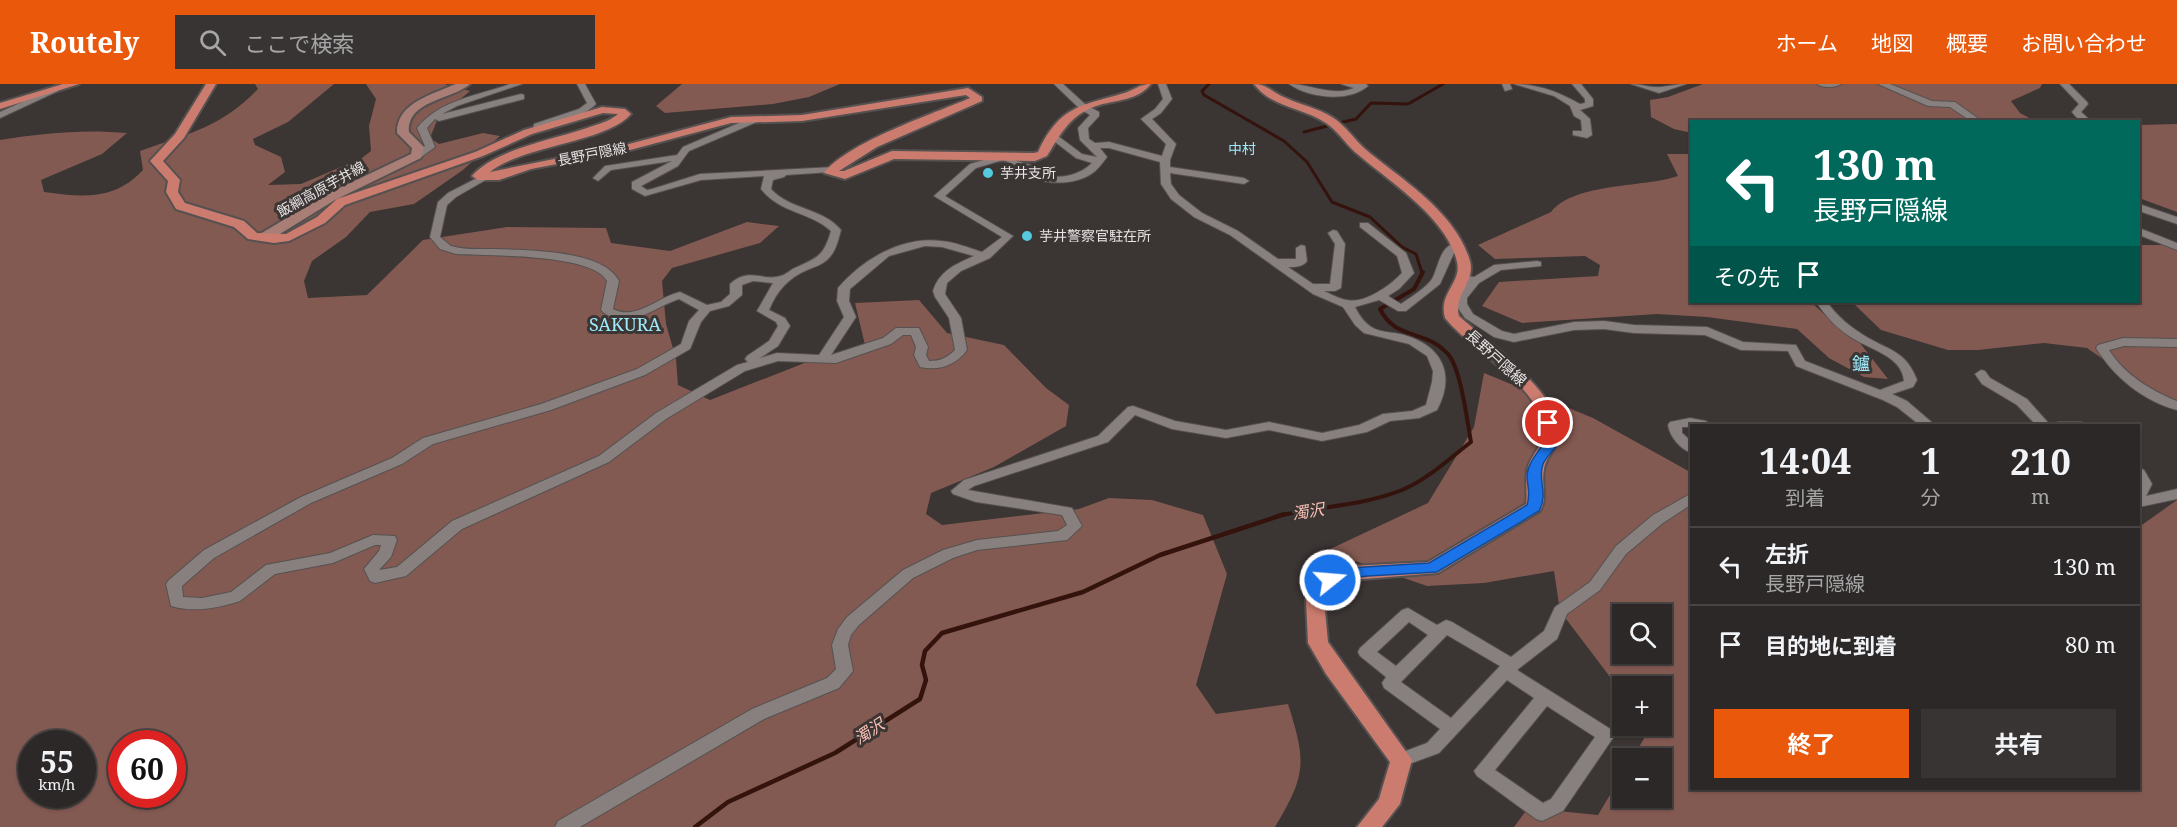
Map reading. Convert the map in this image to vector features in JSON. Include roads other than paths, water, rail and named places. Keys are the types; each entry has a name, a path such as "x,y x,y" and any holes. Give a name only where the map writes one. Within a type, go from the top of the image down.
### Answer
{"main road":[{"path":"0,106 74,84"},
{"path":"211,84 180,136 156,161 174,180 172,192 180,206 239,224 253,236 265,237"},
{"path":"417,156 418,147 403,133 402,122 409,112 423,103 465,84"},
{"path":"831,169 830,173 845,176 892,155 1039,156 1043,154 1051,135 1083,107 1123,97 1146,84"},
{"path":"1259,84 1277,98 1329,120 1340,128 1354,144 1410,189 1456,246 1470,279"},
{"name":"長野戸隠線","path":"265,237 289,237 305,231 341,202 480,154 536,129 602,110 621,111 625,114 618,122 579,132 488,168 478,176 484,178 529,166 630,147 731,120 802,118 968,91 978,99 889,137 831,169"},
{"name":"飯綱高原芋井線","path":"265,237 331,197 417,156"},
{"name":"長野戸隠線","path":"1401,760 1317,643 1315,600 1324,584 1349,573 1432,568 1534,507 1538,494 1534,475 1536,464 1550,445 1548,423 1530,388 1496,354 1452,318 1448,310 1449,301 1470,279"},
{"path":"1368,827 1389,804 1401,760"}],"street":[{"path":"417,156 430,147 422,128 431,116 451,106 518,84"},
{"path":"536,129 537,126 582,111 592,104 581,84"},
{"path":"741,368 777,357 822,359 853,355 887,341 900,331 908,330 915,331 922,347 920,355 924,364 937,365 955,359 961,350 959,334 954,315 939,294 940,287 949,272 986,256 1002,245 1008,236 939,196 973,166 1004,157 1038,170 1038,177 1043,179 1082,175 1093,168 1096,161 1102,157 1085,140 1083,128 1096,114 1083,107 1058,84"},
{"path":"1162,84 1168,99 1158,111 1146,119 1170,144 1166,164 1166,184 1175,197 1198,215 1234,233 1309,287 1348,305 1387,300 1402,309 1436,282 1449,251 1456,246"},
{"path":"1293,84 1327,94 1342,95 1364,86 1345,84"},
{"path":"1518,84 1557,94 1579,107"},
{"path":"1576,84 1590,101 1585,106 1574,107 1577,114 1586,119 1587,135 1576,133"},
{"path":"1635,84 1659,90 1682,84"},
{"path":"1821,84 1837,84"},
{"path":"1882,84 1932,104 1952,104 1976,120"},
{"path":"2064,84 2084,104 2076,112 2086,120"},
{"path":"0,115 54,91"},
{"path":"427,122 521,97"},
{"path":"756,119 686,149 675,164 636,184 638,190 652,192 700,177 831,169"},
{"path":"1051,135 1079,156 1096,161"},
{"path":"1093,146 1109,145 1166,164 1244,181"},
{"path":"598,178 608,168 681,157"},
{"path":"783,280 771,280 754,275 744,278 736,284 736,295 725,304 706,309 695,321 686,346 640,372 546,407 428,441 397,461 306,500 208,554 174,585 176,602 202,604 235,597 271,569 333,558 373,540 390,540 386,553 371,569 375,577 401,572 458,525 604,459 661,416 741,368 774,343 784,326 781,320 763,311 768,298 783,280 828,255 833,247 836,230 826,222 783,206 766,189 768,178 789,173"},
{"path":"484,178 452,195 442,204 435,237 445,248 456,251 532,255 589,264 610,276 613,281 608,310 615,316 636,316 672,296 680,295 706,309"},
{"path":"2140,207 2177,221"},
{"path":"1364,225 1406,261 1408,273 1387,300"},
{"path":"2140,231 2177,248"},
{"path":"1309,287 1335,288 1340,244 1333,233"},
{"path":"822,359 850,316 843,301 844,288 885,254 925,243 943,244 986,256"},
{"path":"1273,261 1295,264 1302,261 1301,248"},
{"path":"1537,264 1498,267 1470,279 1461,298 1461,304 1469,316 1498,334 1514,338 1589,324 1634,329 1707,330 1741,346 1792,348 1800,363 1902,404 1927,424"},
{"path":"1823,303 1839,324 1864,341 1893,352 1909,372 1911,380 1909,384 1880,394"},
{"path":"564,827 758,714 833,683 845,671 840,645 844,633 853,621 908,574 948,554 977,545 1062,536 1076,526 1067,511 1036,503 974,497 958,490 969,483 1103,439 1133,410 1172,424 1226,434 1269,426 1322,437 1362,429 1388,417 1414,415 1432,407 1438,391 1440,370 1431,351 1401,337 1368,330 1352,314 1348,305"},
{"path":"2177,342 2124,342 2102,348 2108,359 2130,381 2144,391 2177,406"},
{"path":"1981,374 1986,381 2022,402 2042,424"},
{"path":"1690,447 1676,434 1675,425 1683,422 1700,424"},
{"path":"2140,476 2145,484 2140,494"},
{"path":"2140,502 2177,494"},
{"path":"1401,760 1432,748 1453,729 1470,705 1508,668 1551,635 1560,611 1595,586 1621,550 1658,519 1690,499"},
{"path":"1397,676 1366,652 1408,614 1439,634"},
{"path":"1453,729 1390,683 1446,626 1545,696 1606,735 1557,806 1542,813 1483,771 1545,696"}],"waterway":[{"name":"濁沢","path":"1209,84 1202,91 1204,95 1284,141 1307,162 1332,202 1370,217 1402,247 1416,254 1422,273"},
{"path":"1339,123 1356,119 1371,103 1408,104 1443,84"},
{"path":"1304,132 1331,125"},
{"name":"濁沢","path":"1280,516 1356,503 1402,490 1429,475 1471,442 1463,395 1452,360 1447,353 1430,340 1394,326 1380,309 1414,289 1423,272"},
{"name":"濁沢","path":"1280,516 1285,514"},
{"name":"濁沢","path":"695,827 728,802 835,753 920,699 926,680 922,665 925,651 942,633 1083,592 1160,555 1280,516"}],"place":[{"name":"芋井支所","path":"988,173"},
{"name":"芋井警察官駐在所","path":"1027,236"}],"district":[{"name":"中村","path":"1242,149"},
{"name":"SAKURA","path":"625,325"},
{"name":"鑪","path":"1861,364"}]}
